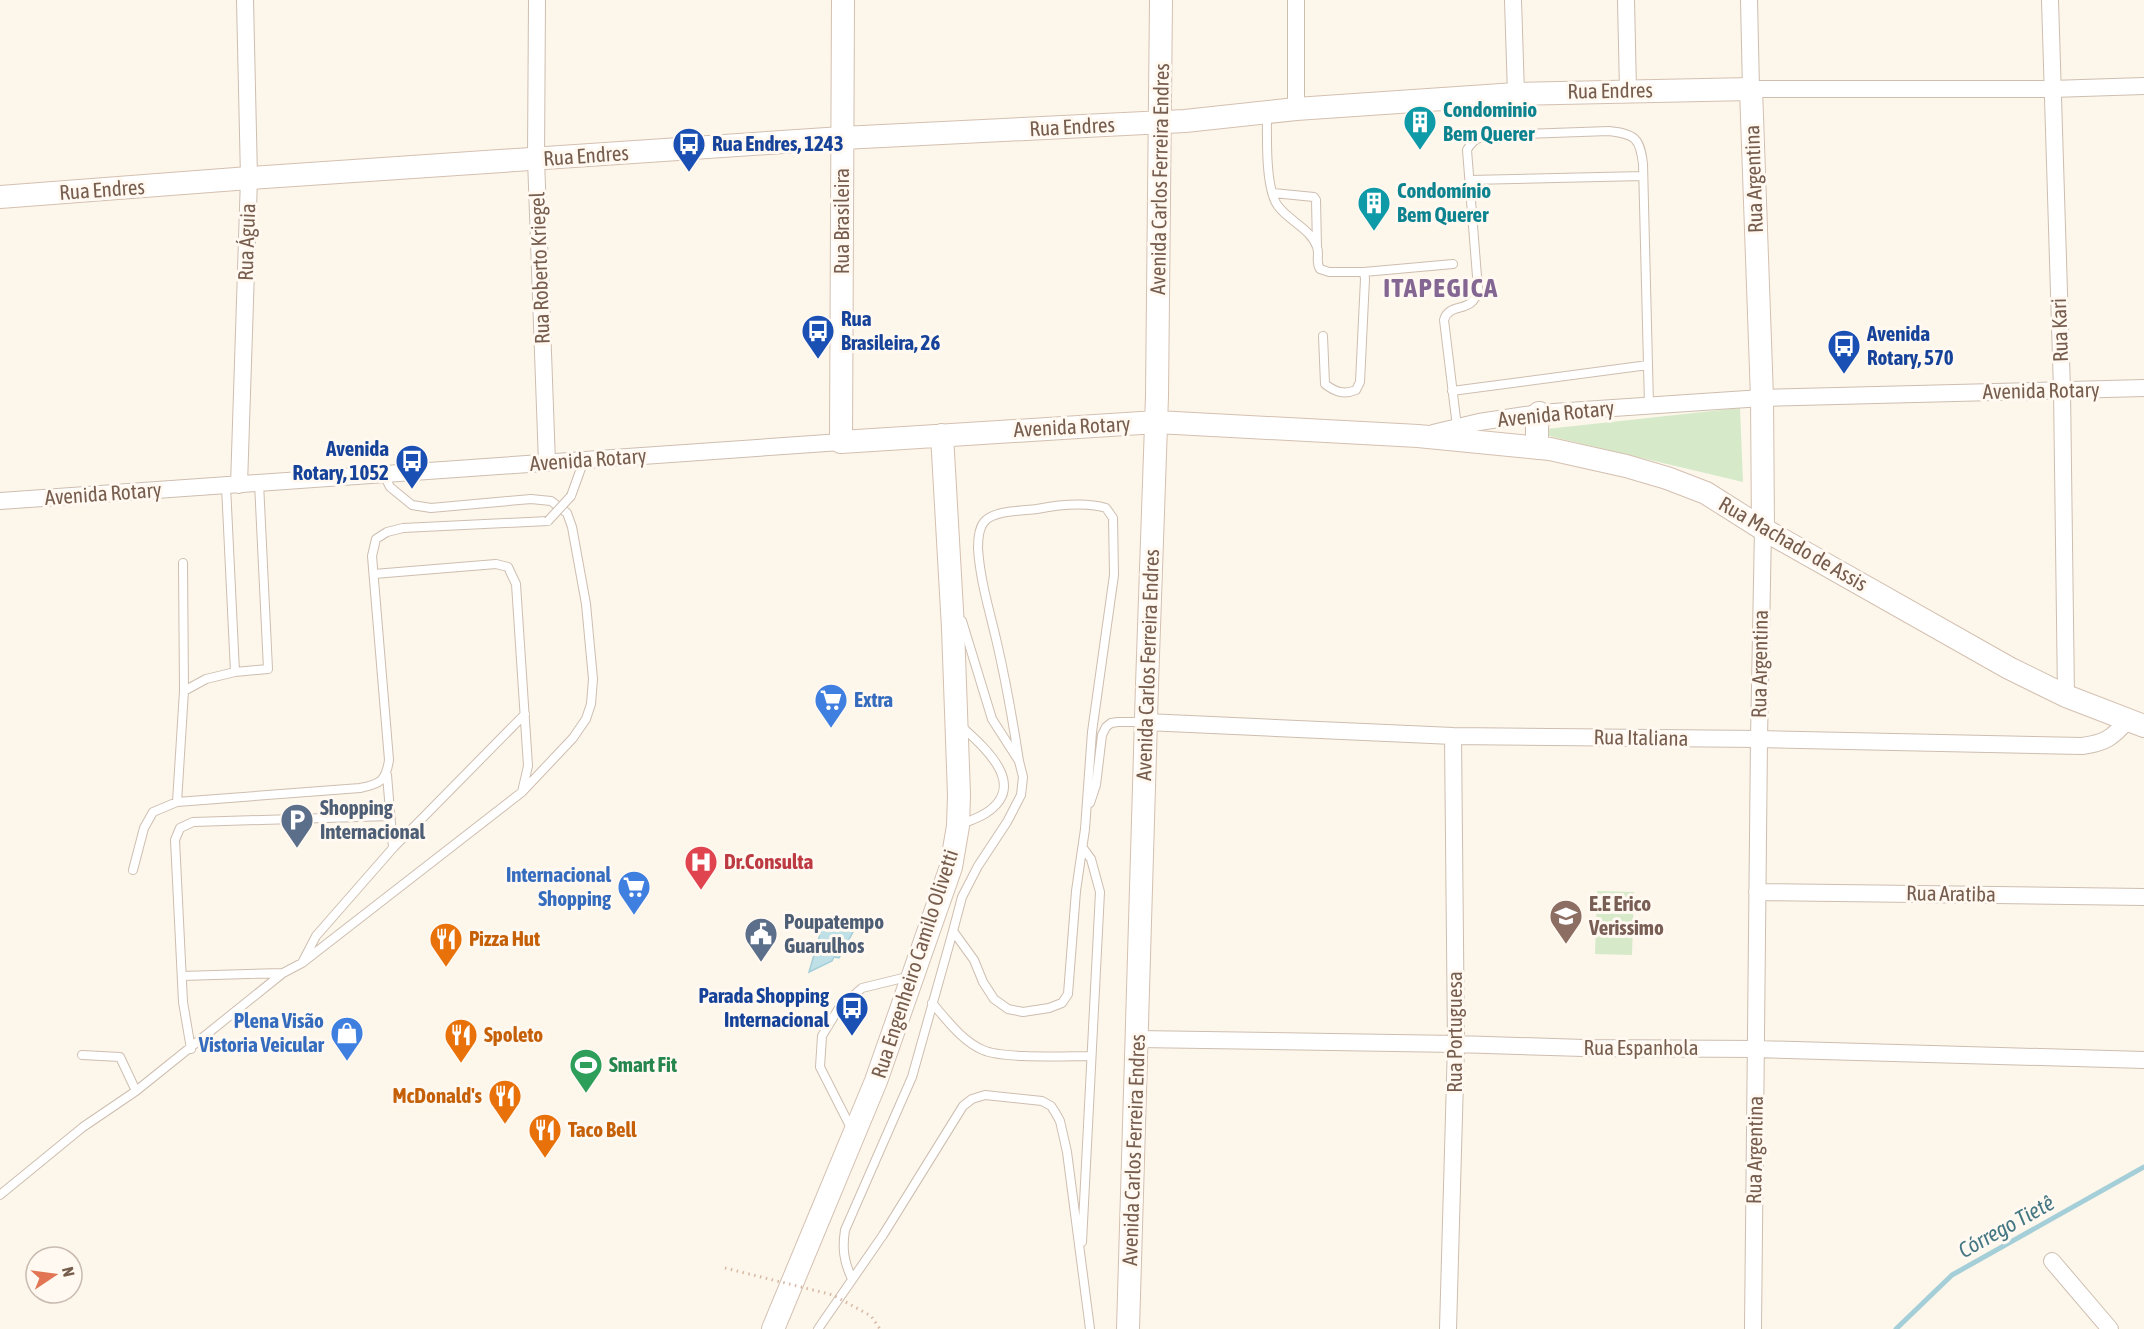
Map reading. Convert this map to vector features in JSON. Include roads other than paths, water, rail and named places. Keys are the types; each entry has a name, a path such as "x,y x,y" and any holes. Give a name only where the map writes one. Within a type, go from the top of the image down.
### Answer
{"street":[{"name":"Rua Águia","path":"232,485 249,178 245,0"},
{"name":"Rua Roberto Kriegel","path":"537,0 536,159 547,463"},
{"name":"Rua Brasileira","path":"842,442 843,0"},
{"name":"Avenida Carlos Ferreira Endres","path":"1128,1329 1157,422 1161,0"},
{"path":"1296,0 1296,109"},
{"path":"1513,0 1516,94"},
{"path":"1626,0 1628,90"},
{"name":"Rua Argentina","path":"1749,0 1762,398 1763,529 1753,1329"},
{"name":"Rua Kari","path":"2050,0 2062,390 2066,696"},
{"name":"Rua Endres","path":"0,197 842,138 1161,122 1296,109 1516,94 1628,90 2144,86"},
{"name":"Avenida Rotary","path":"0,501 1157,422 1418,436 1539,413 1650,405 1762,398 2144,388"},
{"path":"1537,448 1539,413"},
{"name":"Rua Engenheiro Camilo Olivetti","path":"773,1329 876,1081 951,867 958,826 957,722 954,628 942,435"},
{"name":"Rua Machado de Assis","path":"1418,436 1537,448 1626,466 1706,493 1763,529 2009,668 2066,696 2135,724"},
{"name":"Rua Italiana","path":"1146,722 1453,736 1759,739 2082,746 2098,744 2135,724"},
{"name":"Rua Portuguesa","path":"1448,1329 1456,1044 1453,736"},
{"name":"Rua Aratiba","path":"1757,892 2144,897"},
{"name":"Rua Espanhola","path":"1137,1039 1756,1049 2144,1060"},
{"path":"2052,1261 2110,1329"}],"lane":[{"path":"1267,112 1268,175 1277,206 1308,233 1317,247"},
{"path":"1457,427 1444,320 1451,310 1472,304 1477,297 1467,150 1472,141 1481,136 1609,131 1626,133 1638,141 1641,148 1643,176 1650,405"},
{"path":"1470,180 1643,176"},
{"path":"1273,193 1309,196 1316,200 1317,263 1320,269 1329,272 1364,272 1453,264"},
{"path":"1323,336 1325,384 1334,392 1356,390 1360,382 1364,272"},
{"path":"1452,391 1648,365"},
{"path":"393,848 387,775 389,760 372,556 376,538 387,532 403,528 548,522 571,496 584,460"},
{"path":"0,1195 83,1127 136,1091 284,973 302,963 522,792 573,738 586,719 591,704 593,679 586,604 572,527 567,513 551,501 531,498 431,508 412,505 390,487 384,475"},
{"path":"183,691 206,679 236,672 268,669 259,483"},
{"path":"232,485 236,672"},
{"path":"852,1280 844,1264 842,1247 845,1230 912,1077 924,1041 932,1003 962,897 1021,795 1023,777 997,642 987,605 980,558 981,527 985,520 1000,514 1043,508 1096,505 1106,508 1113,519 1114,575 1092,732 1087,811 1074,912 1068,994 1062,1003 1049,1008 1023,1012 1008,1009 994,999 983,982 974,960 953,931"},
{"path":"177,802 183,691 183,563"},
{"path":"374,574 496,564 508,567 516,584 525,714 528,766 522,792"},
{"path":"950,580 992,719 1019,761"},
{"path":"302,963 316,936 393,848 525,714"},
{"path":"957,722 997,762 1004,787 1000,799 986,813 958,826"},
{"path":"1087,811 1096,785 1102,735 1106,727 1118,722 1146,722"},
{"path":"133,870 144,828 153,812 177,802 360,788 376,784 387,775"},
{"path":"191,1049 183,1002 175,840 180,828 193,822 390,816"},
{"path":"1081,1262 1100,892 1091,859 1083,848"},
{"path":"182,976 284,973"},
{"path":"854,1135 820,1067 822,1036 838,1008 862,988 914,976"},
{"path":"932,1003 957,1031 984,1051 1001,1054 1090,1056"},
{"path":"82,1055 120,1058 136,1091"},
{"path":"818,1329 883,1235 963,1106 972,1099 985,1095 1042,1101 1051,1106 1060,1121 1067,1152 1090,1329"}],"water":[{"path":"825,917 854,930 839,958 834,957 832,961 809,972"}],"waterway":[{"name":"Córrego Tietê","path":"1896,1329 1952,1275 2144,1167"}],"place":[{"name":"Condominio Bem Querer","path":"1420,151"},
{"name":"Rua Endres, 1243","path":"689,173"},
{"name":"Condomínio Bem Querer","path":"1374,232"},
{"name":"Rua Brasileira, 26","path":"818,360"},
{"name":"Avenida Rotary, 570","path":"1844,375"},
{"name":"Avenida Rotary, 1052","path":"412,490"},
{"name":"Extra","path":"831,729"},
{"name":"Shopping Internacional","path":"297,849"},
{"name":"Dr.Consulta","path":"701,891"},
{"name":"Internacional Shopping","path":"634,916"},
{"name":"E.E Erico Verissimo","path":"1566,945"},
{"name":"Poupatempo Guarulhos","path":"761,963"},
{"name":"Pizza Hut","path":"446,968"},
{"name":"Parada Shopping Internacional","path":"852,1037"},
{"name":"Plena Visão Vistoria Veicular","path":"347,1062"},
{"name":"Spoleto","path":"461,1064"},
{"name":"Smart Fit","path":"586,1094"},
{"name":"McDonald's","path":"505,1125"},
{"name":"Taco Bell","path":"545,1159"}],"district":[{"name":"ITAPEGICA","path":"1441,288"}]}
